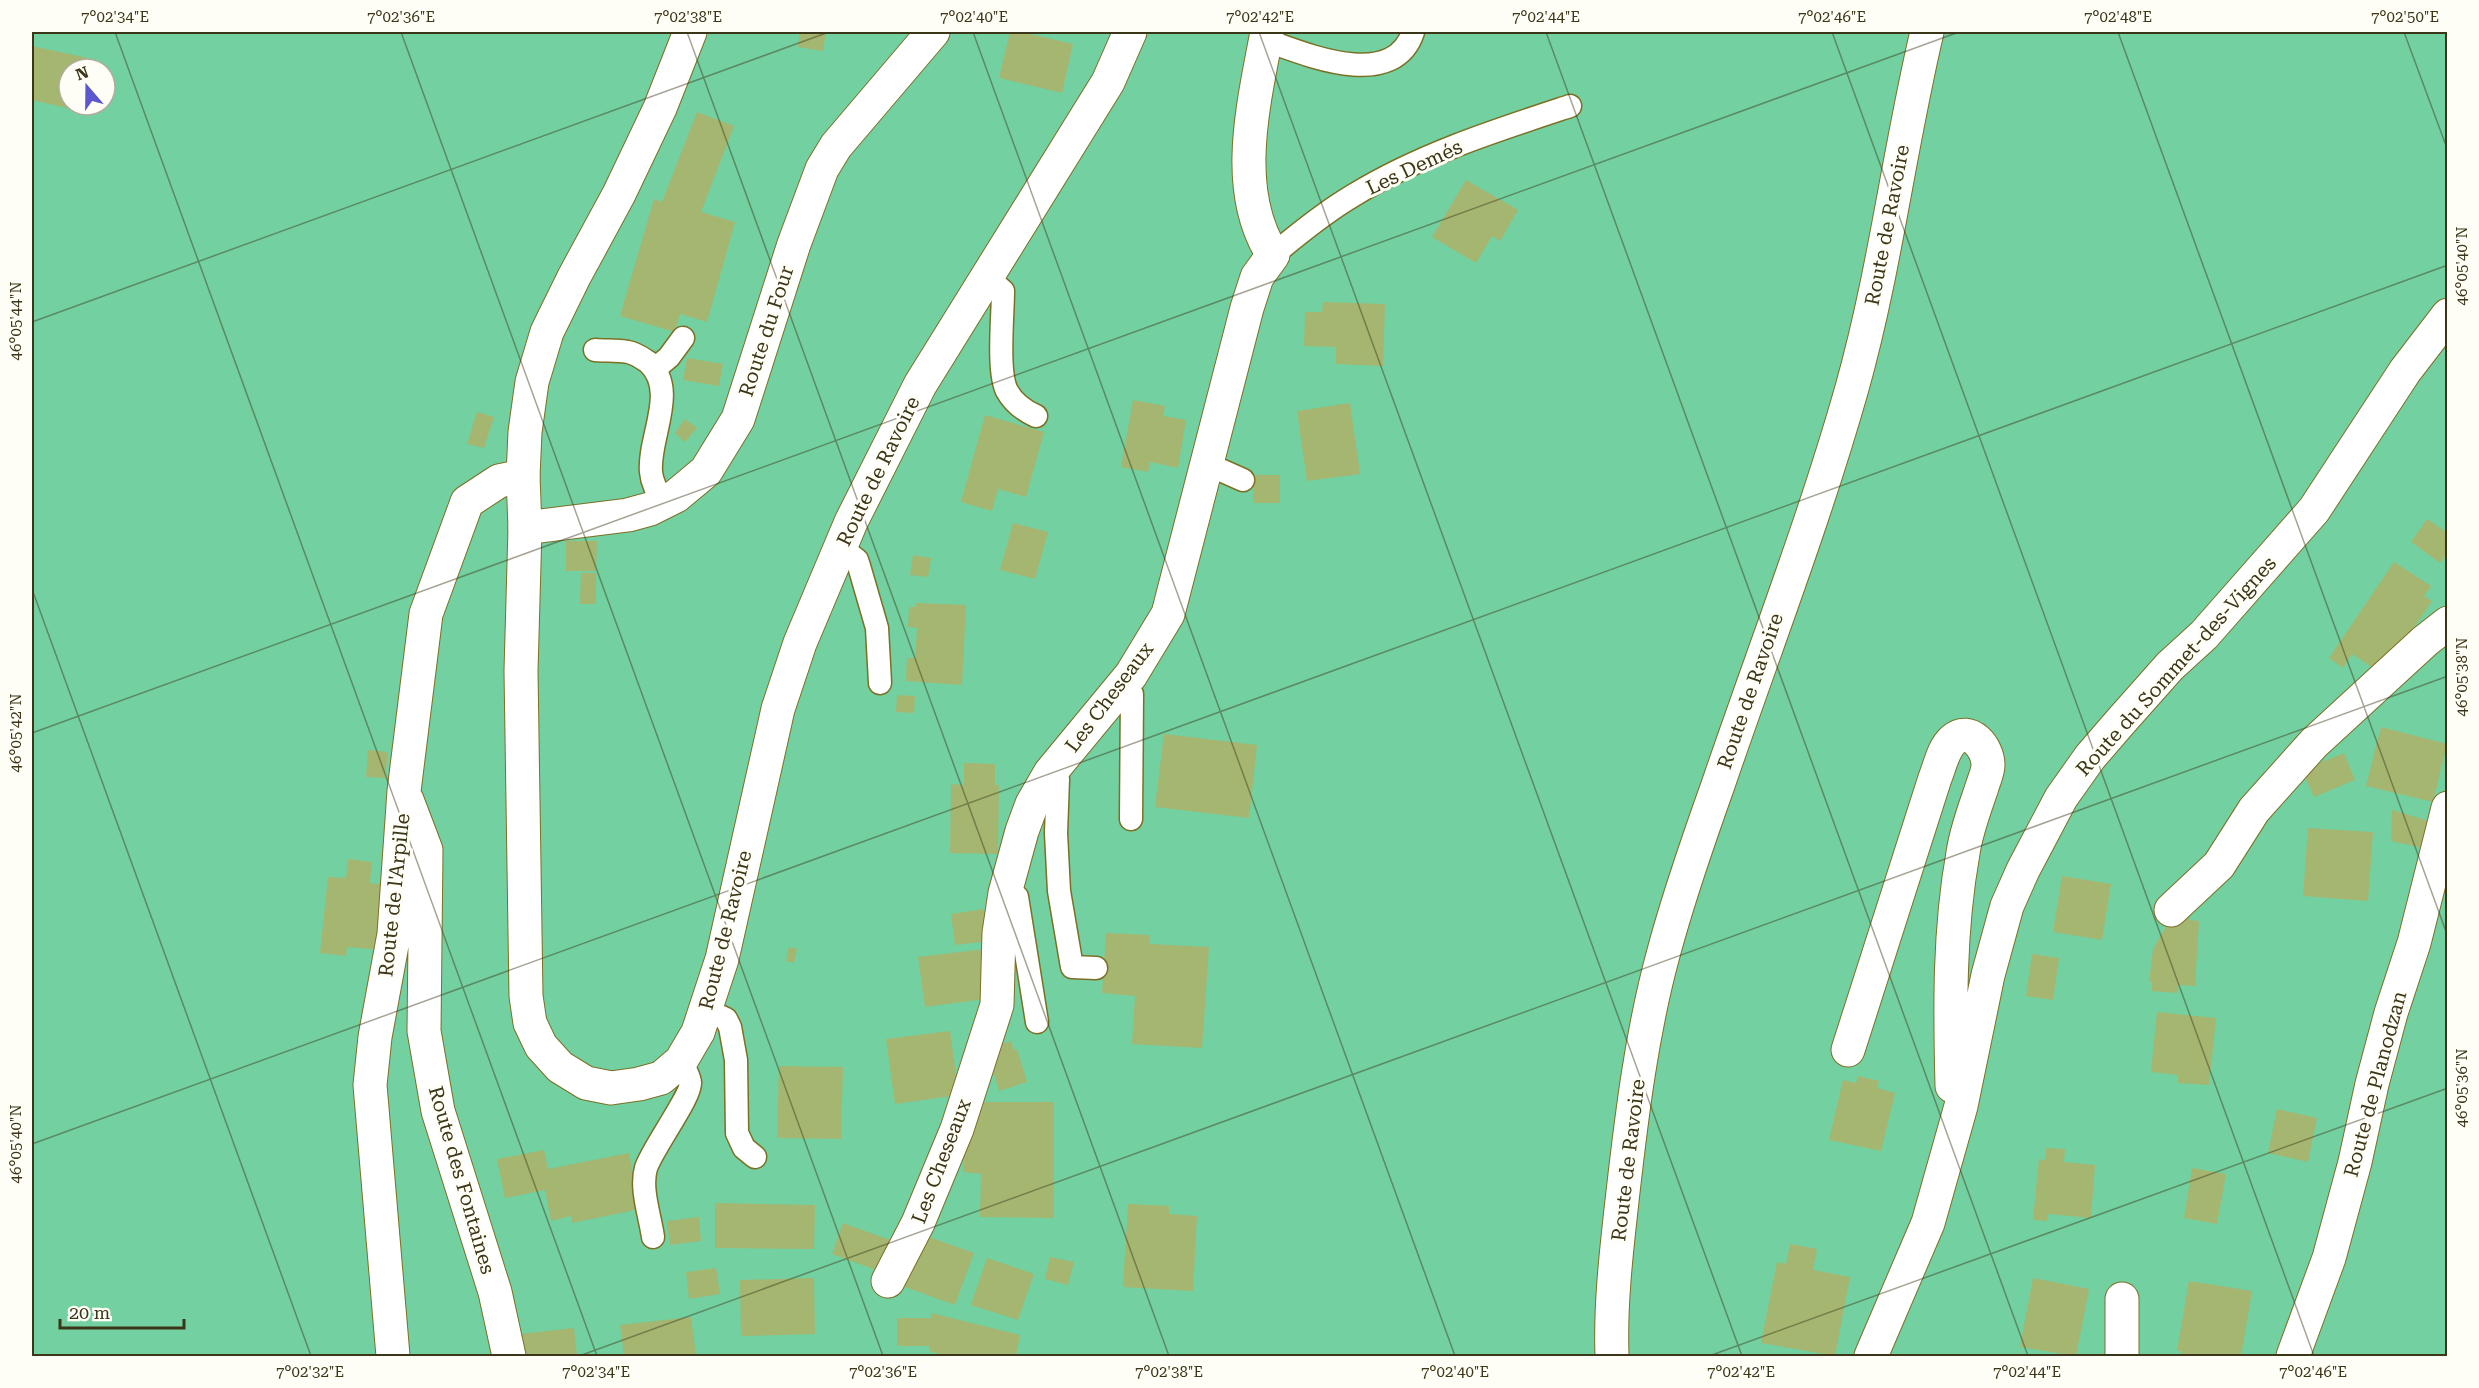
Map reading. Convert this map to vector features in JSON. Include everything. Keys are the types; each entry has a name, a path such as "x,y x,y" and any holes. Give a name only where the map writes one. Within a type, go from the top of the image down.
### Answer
{"street":[{"name":"Route de Ravoire","path":"690,32 655,119 619,194 574,276 547,332 532,382 525,432 521,671 526,984 530,1023 541,1046 560,1067 586,1083 611,1088 661,1078 681,1061 698,1032 722,959 778,709 800,643 840,548 920,385 1108,82 1130,32"},
{"name":"Route du Four","path":"525,528 628,515 650,509 676,496 706,471 738,419 790,254 822,169 836,146 933,32"},
{"name":"Route de Ravoire","path":"1612,1356 1617,1244 1630,1130 1644,1042 1663,955 1692,860 1824,478 1852,387 1871,312 1911,98 1926,32"},
{"path":"1266,36 1249,133 1253,212 1262,238 1273,255"},
{"name":"Les Cheseaux","path":"888,1281 918,1223 957,1129 997,1005 999,933 1005,893 1032,804 1050,773 1123,684 1168,614 1257,277 1273,255"},
{"name":"Route du Sommet-des-Vignes","path":"1871,1356 1928,1223 1961,1106 1988,975 2007,906 2061,798 2090,757 2116,727 2170,666 2204,635 2314,510 2406,371 2448,315"},
{"name":"Route de l'Arpille","path":"393,1356 370,1084 375,1036 394,934 404,791 426,614 467,502 499,482 523,476"},
{"path":"2171,910 2219,865 2254,810 2314,743 2425,641 2448,623"},
{"path":"1848,1050 1935,778 1947,748 1953,740 1960,736 1969,736 1986,749 1988,766 1963,850 1952,931 1950,981 1953,1097 1961,1106"},
{"name":"Route des Fontaines","path":"404,791 426,850 424,1031 438,1112 495,1292 509,1356"},
{"name":"Route de Planodzan","path":"2293,1356 2330,1258 2372,1084 2391,1013 2414,943 2448,807"},
{"path":"2122,1299 2122,1356"}],"lane":[{"path":"1266,36 1306,54 1341,63 1365,66 1395,56 1406,46 1413,32"},
{"name":"Les Demés","path":"1273,255 1354,195 1422,160 1570,106"},
{"path":"987,277 1003,291 1003,371 1008,394 1036,416"},
{"path":"655,369 669,357 683,338"},
{"path":"596,350 629,352 643,358 655,369 661,379 662,396 651,472 655,488 663,502"},
{"path":"1207,464 1243,480"},
{"path":"840,548 857,560 859,566 877,628 880,683"},
{"path":"1123,684 1132,694 1131,819"},
{"path":"1050,773 1058,778 1056,833 1059,891 1072,967 1096,968"},
{"path":"1005,893 1017,897 1037,1022"},
{"path":"706,1010 726,1019 730,1027 736,1060 737,1133 744,1148 755,1157"},
{"path":"653,1237 644,1181 646,1168 678,1108 689,1093 691,1083 681,1061"}],"green space":[{"path":"32,32 2447,32 2447,1356 32,1356"}],"building":[{"path":"800,32 826,32 823,51 798,47"},
{"path":"1010,32 1022,32 1073,44 1062,93 999,78"},
{"path":"32,46 83,57 57,57 57,106 32,100"},
{"path":"697,112 734,126 701,212 735,222 707,322 680,314 675,332 620,316 654,199 662,202"},
{"path":"1466,180 1518,210 1500,241 1492,236 1476,263 1432,237"},
{"path":"1323,302 1385,304 1383,366 1336,364 1336,347 1304,346 1305,312 1322,312"},
{"path":"687,358 723,364 719,386 683,380"},
{"path":"1133,400 1165,406 1163,416 1186,420 1178,468 1150,462 1148,472 1121,467"},
{"path":"1350,403 1360,474 1307,481 1297,411"},
{"path":"477,412 494,417 484,448 467,444"},
{"path":"985,415 1044,432 1026,497 998,489 992,511 961,502"},
{"path":"685,419 697,428 685,442 675,433"},
{"path":"1253,475 1280,475 1280,503 1253,503"},
{"path":"2427,519 2448,533 2448,553 2440,563 2411,542"},
{"path":"1013,523 1048,532 1035,579 1000,570"},
{"path":"566,541 597,541 596,571 566,571"},
{"path":"913,555 931,558 928,577 910,575"},
{"path":"2394,562 2431,586 2424,596 2432,601 2382,674 2352,654 2343,668 2329,658"},
{"path":"581,573 596,573 596,604 580,604"},
{"path":"916,603 966,605 962,685 906,681 907,658 915,658 917,628 908,627 909,607 916,607"},
{"path":"897,695 915,696 914,713 896,712"},
{"path":"2381,727 2447,744 2433,802 2366,786"},
{"path":"1164,734 1257,745 1249,818 1155,807"},
{"path":"368,750 388,752 385,778 366,777"},
{"path":"2344,753 2355,780 2314,797 2302,770"},
{"path":"964,763 995,764 995,785 999,785 998,854 950,853 951,784 964,785"},
{"path":"2392,810 2436,823 2431,850 2391,841"},
{"path":"2308,828 2373,832 2368,901 2303,896"},
{"path":"348,859 372,862 370,883 387,885 381,950 347,947 346,956 320,953 328,877 346,878"},
{"path":"2062,876 2111,884 2102,940 2053,932"},
{"path":"984,909 989,941 955,945 951,914"},
{"path":"2189,910 2190,920 2199,921 2195,986 2179,985 2177,993 2152,991 2152,982 2149,982 2153,949 2171,918"},
{"path":"1106,933 1150,935 1149,944 1209,947 1202,1048 1132,1044 1135,996 1102,993"},
{"path":"789,947 797,949 794,963 786,961"},
{"path":"985,949 992,998 925,1007 918,957"},
{"path":"2032,954 2059,958 2053,1000 2026,996"},
{"path":"2157,1012 2216,1018 2209,1085 2178,1083 2178,1075 2151,1072"},
{"path":"950,1031 959,1095 895,1104 886,1039"},
{"path":"1011,1041 1014,1050 1017,1049 1027,1082 999,1091 989,1057 991,1047"},
{"path":"779,1066 843,1067 841,1139 777,1138"},
{"path":"1858,1076 1879,1081 1877,1088 1895,1093 1881,1151 1829,1140 1843,1080 1856,1083"},
{"path":"968,1102 1054,1102 1054,1218 980,1217 981,1174 963,1172"},
{"path":"2277,1109 2317,1118 2308,1162 2268,1153"},
{"path":"2046,1148 2065,1149 2064,1162 2095,1165 2091,1218 2048,1214 2047,1221 2033,1220 2039,1159 2045,1160"},
{"path":"544,1150 548,1169 629,1153 640,1209 572,1223 571,1216 551,1221 545,1190 505,1198 497,1159"},
{"path":"2192,1168 2226,1174 2217,1224 2184,1218"},
{"path":"715,1203 815,1205 814,1249 715,1248"},
{"path":"1128,1204 1169,1206 1169,1214 1197,1216 1193,1291 1123,1287"},
{"path":"699,1217 701,1241 670,1245 667,1221"},
{"path":"843,1223 890,1240 879,1271 832,1254"},
{"path":"921,1234 974,1253 955,1305 902,1286"},
{"path":"1790,1244 1817,1249 1813,1270 1850,1277 1835,1356 1761,1343 1777,1262 1786,1264"},
{"path":"1050,1257 1074,1262 1068,1285 1045,1279"},
{"path":"987,1258 1034,1274 1018,1320 971,1305"},
{"path":"716,1268 720,1294 689,1299 686,1272"},
{"path":"814,1278 815,1334 741,1336 740,1280"},
{"path":"2033,1278 2089,1289 2076,1356 2020,1347"},
{"path":"2189,1281 2252,1291 2241,1356 2207,1354 2207,1356 2181,1356 2182,1351 2177,1351"},
{"path":"931,1313 1020,1335 1016,1356 936,1356 937,1353 929,1351 930,1346 897,1346 897,1318 931,1318"},
{"path":"691,1317 696,1356 624,1356 620,1325"},
{"path":"574,1328 577,1356 522,1356 520,1334"}]}
